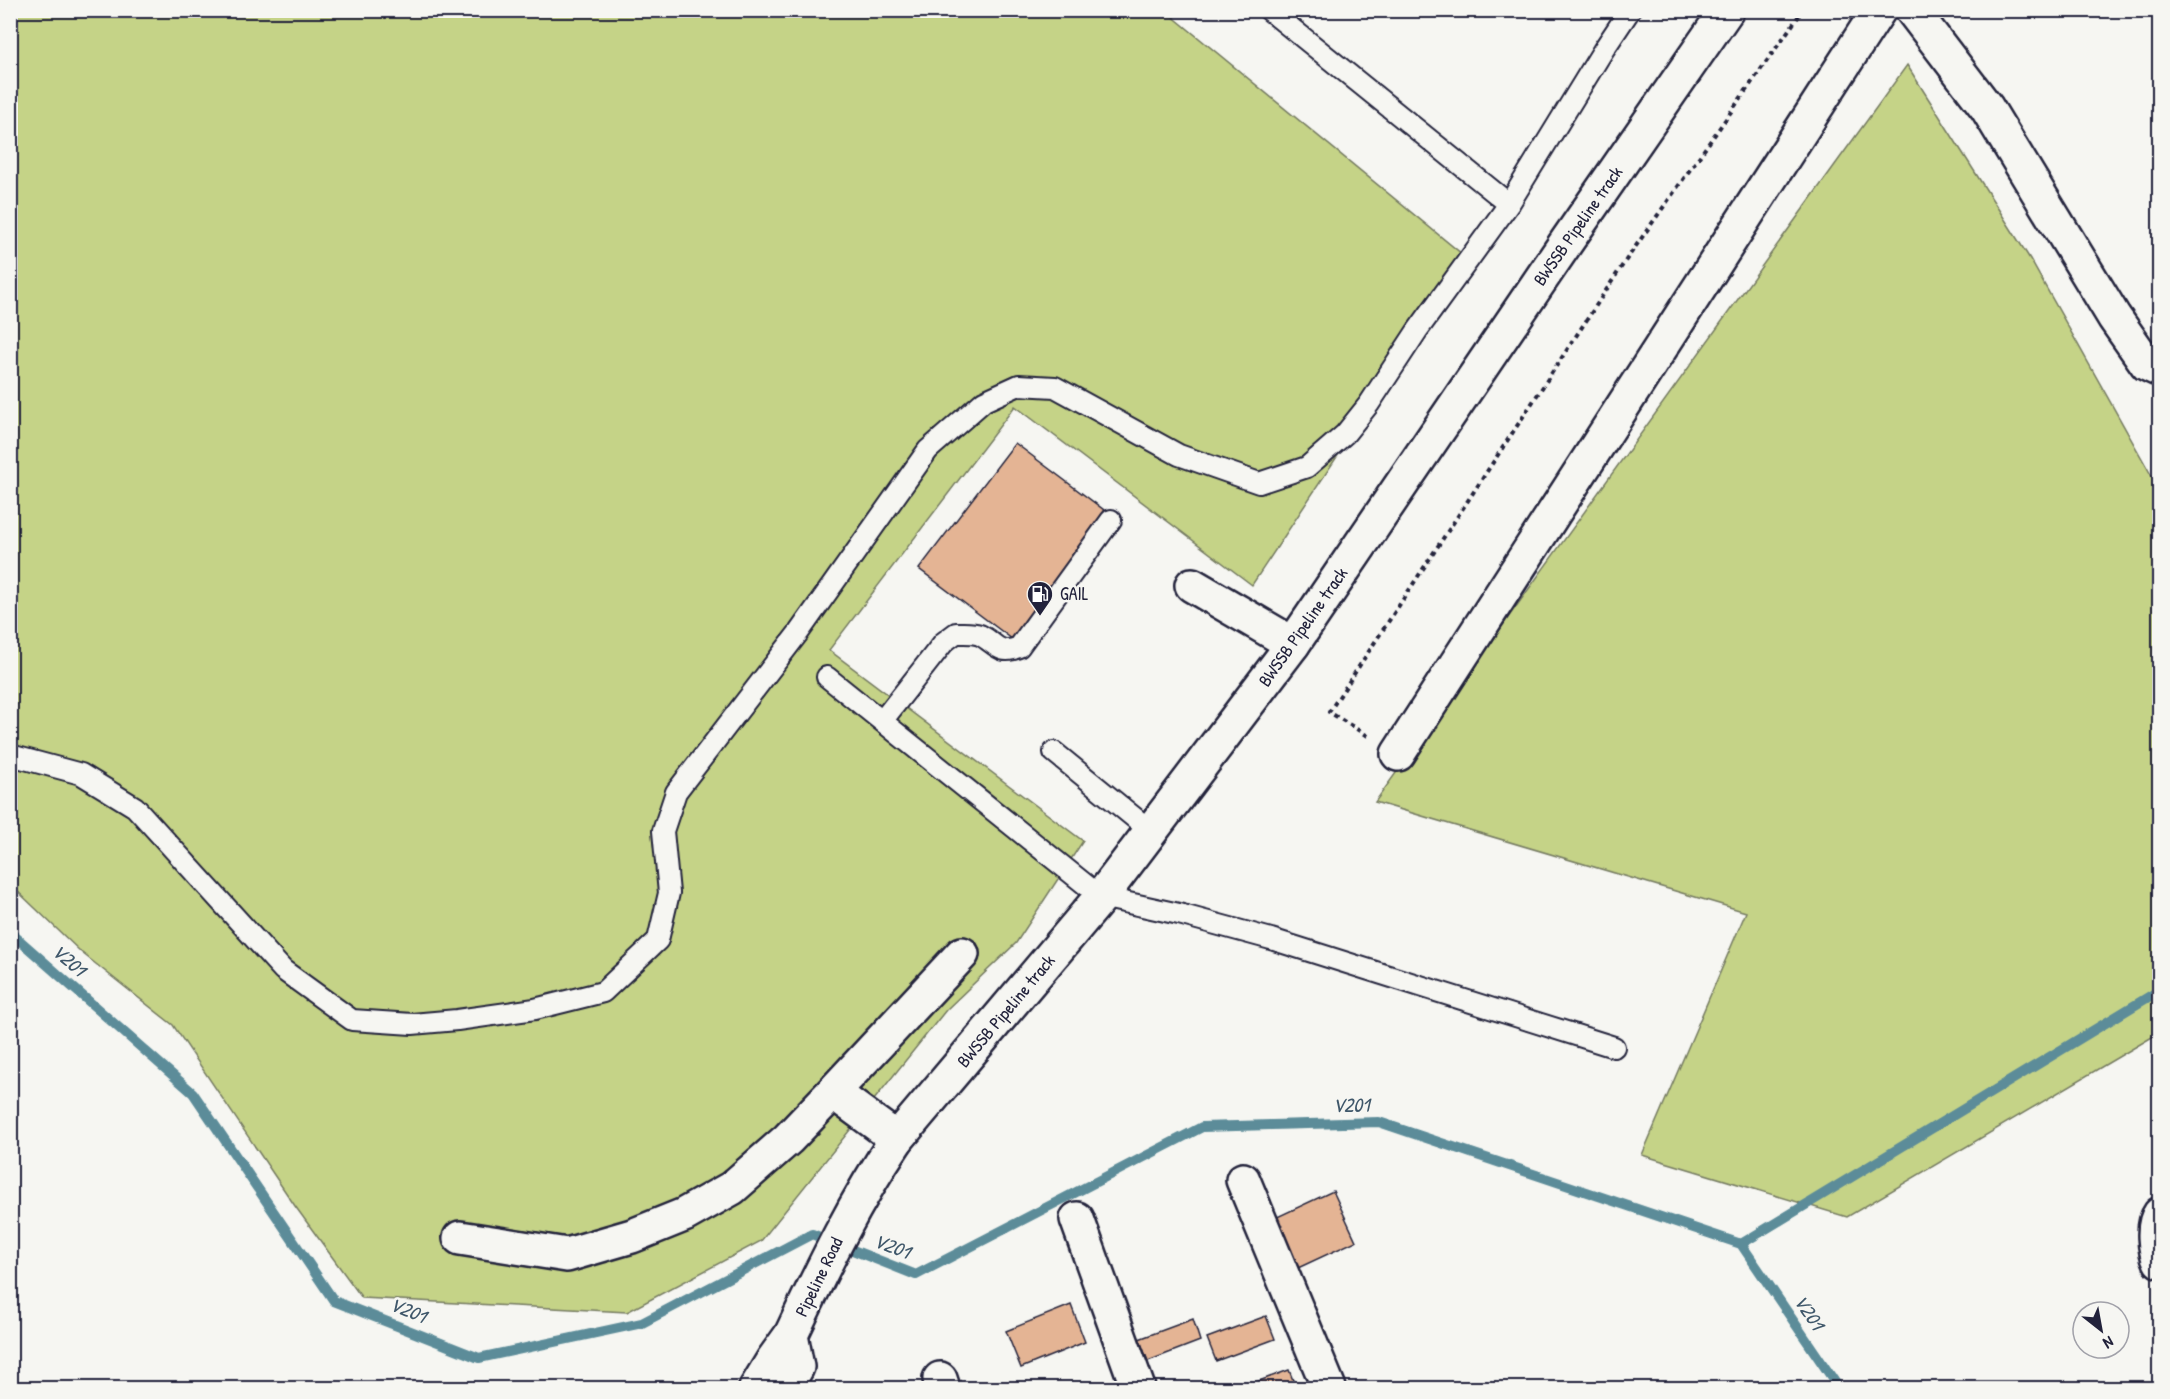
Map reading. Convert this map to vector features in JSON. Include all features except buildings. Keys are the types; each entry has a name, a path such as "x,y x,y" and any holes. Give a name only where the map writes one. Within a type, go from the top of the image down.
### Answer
{"street":[{"name":"BWSSB Pipeline track","path":"848,1219 873,1174 897,1139 1101,897 1293,644 1727,10"},
{"path":"1398,754 1879,10"},
{"path":"1912,10 1987,108 2114,317 2147,364 2160,370"},
{"path":"1192,585 1293,644"},
{"path":"460,1238 567,1255 632,1236 684,1215 732,1188 788,1139 962,954"},
{"path":"833,1092 897,1139"},
{"path":"1243,1180 1329,1389"},
{"path":"2160,1214 2156,1220 2157,1255 2160,1261"},
{"name":"Pipeline Road","path":"756,1389 772,1360 791,1335 848,1219"},
{"path":"1077,1219 1138,1389"},
{"name":"Pipeline Road","path":"785,1389 797,1367 791,1335"}],"lane":[{"path":"1269,10 1509,204"},
{"path":"10,755 81,774 135,807 283,970 352,1020 412,1024 457,1020 535,1009 603,992 658,940 669,892 663,831 676,792 799,632 928,450 984,401 1019,385 1055,387 1179,455 1259,483 1307,467 1345,434 1369,404 1417,331 1509,204 1630,10"},
{"path":"882,721 944,642 956,633 979,635 1002,650 1011,651 1019,647 1110,520"},
{"path":"827,677 1101,897 1179,914 1271,939 1614,1047"},
{"path":"1054,752 1152,832"}],"path":[{"path":"1398,754 1329,712 1626,260 1803,10"}],"green space":[{"path":"10,11 1166,11 1468,259 1252,585 1015,406 829,650 1083,841 1016,943 946,1010 761,1241 627,1312 362,1298 295,1206 173,1025 82,953 11,885"},
{"path":"1907,65 2030,259 2159,489 2159,1033 1847,1217 1642,1155 1746,912 1375,802"}],"waterway":[{"name":"V201","path":"10,932 193,1093 334,1301 479,1358 642,1323 812,1234 916,1275 1202,1127 1379,1122 1741,1244 1839,1388"},
{"path":"1741,1244 2160,990"}],"place":[{"name":"GAIL","path":"1040,617"}]}
